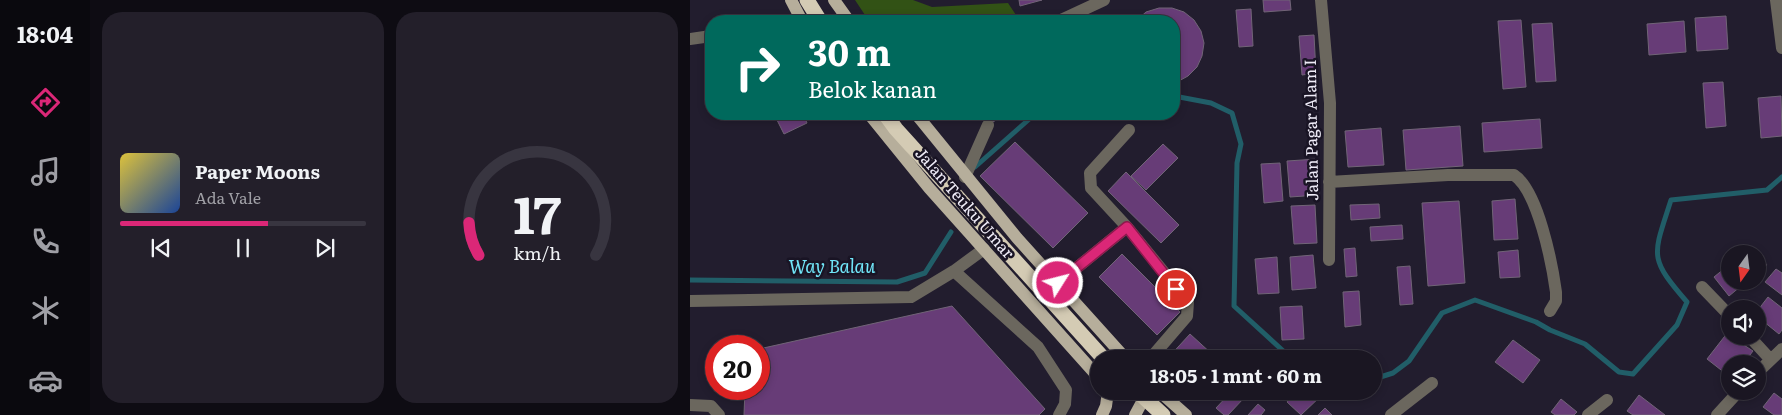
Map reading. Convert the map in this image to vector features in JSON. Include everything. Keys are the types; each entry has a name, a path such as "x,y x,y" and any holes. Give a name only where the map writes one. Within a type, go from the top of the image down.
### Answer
{"highway":[{"path":"807,0 816,15"},
{"path":"889,120 1096,350"},
{"path":"1148,400 1164,415"}],"main road":[{"path":"791,0 799,15"},
{"path":"834,0 845,15"},
{"name":"Jalan Teuku Umar","path":"874,120 929,188 1090,368"},
{"name":"Jalan Teuku Umar","path":"921,120 965,177 1118,350"},
{"path":"929,188 940,192 951,189 958,176 955,165"},
{"path":"1028,299 1024,279 1029,272 1034,270 1043,272 1057,282"},
{"path":"1102,415 1107,400"},
{"path":"1135,415 1142,400"},
{"path":"1170,400 1186,415"}],"street":[{"path":"1072,15 1104,0"},
{"name":"Jalan Pagar Alam I","path":"1321,0 1330,104 1329,260"},
{"path":"1776,0 1782,48"},
{"path":"690,39 705,37"},
{"path":"965,177 988,125"},
{"path":"1128,130 1090,174 1091,188 1127,227 1188,302 1187,316 1158,350"},
{"path":"1329,182 1441,176 1514,175 1522,180 1537,215 1556,292 1556,301 1550,311"},
{"path":"1057,282 1127,227"},
{"path":"690,301 912,297 954,272 984,249"},
{"path":"954,272 1038,347 1066,390 1065,404 1059,415"},
{"path":"1702,287 1721,307"},
{"path":"1757,345 1770,359"},
{"path":"1766,363 1782,348"},
{"path":"1391,415 1432,383"},
{"path":"1588,415 1607,400"},
{"path":"1717,415 1731,400"},
{"path":"690,405 710,406 719,415"}],"green space":[{"path":"855,0 913,0 932,7 1008,3 1016,15 865,15"}],"building":[{"path":"1019,0 1042,0 1020,6"},
{"path":"1263,0 1290,0 1291,10 1264,12"},
{"path":"1159,8 1172,8 1184,12 1194,20 1201,31 1204,43 1202,56 1197,67 1188,76 1180,80 1180,15 1143,15"},
{"path":"1251,9 1253,46 1239,47 1236,10"},
{"path":"1726,16 1728,49 1697,51 1695,18"},
{"path":"1521,20 1526,87 1503,89 1498,21"},
{"path":"1684,21 1686,52 1649,55 1647,24"},
{"path":"1552,23 1556,81 1536,82 1532,24"},
{"path":"1314,35 1316,73 1302,75 1299,36"},
{"path":"1723,82 1726,126 1706,128 1703,83"},
{"path":"1781,96 1782,136 1761,138 1758,98"},
{"path":"1540,119 1542,148 1484,152 1482,123"},
{"path":"777,120 806,120 807,123 784,134"},
{"path":"985,120 996,120 988,125"},
{"path":"1460,126 1463,166 1406,170 1403,130"},
{"path":"1381,128 1384,165 1348,167 1345,131"},
{"path":"1015,142 1088,213 1053,248 980,176"},
{"path":"1163,144 1178,158 1146,190 1131,176"},
{"path":"1317,159 1319,195 1290,197 1287,161"},
{"path":"1280,163 1283,201 1264,203 1261,164"},
{"path":"1126,172 1179,225 1161,243 1108,191"},
{"path":"1515,199 1518,239 1494,240 1492,201"},
{"path":"1459,201 1465,283 1428,286 1422,203"},
{"path":"1379,204 1380,218 1351,220 1350,205"},
{"path":"1315,205 1317,243 1294,244 1291,206"},
{"path":"1402,225 1403,239 1371,241 1370,227"},
{"path":"1355,248 1357,276 1346,277 1344,249"},
{"path":"1518,250 1520,277 1500,278 1498,252"},
{"path":"1122,254 1180,312 1157,335 1099,277"},
{"path":"1313,255 1316,288 1292,290 1290,257"},
{"path":"1277,257 1279,293 1258,294 1255,259"},
{"path":"1410,266 1413,304 1400,305 1397,267"},
{"path":"1776,269 1782,273 1782,295 1766,283"},
{"path":"1721,271 1721,286 1714,277"},
{"path":"1724,290 1736,290 1729,296"},
{"path":"1359,291 1361,325 1345,327 1343,292"},
{"path":"1768,297 1782,308 1782,330 1779,334 1766,323 1766,300"},
{"path":"952,306 1045,409 1039,415 744,415 745,400 770,400 770,347"},
{"path":"1302,306 1304,339 1282,340 1280,307"},
{"path":"1190,334 1208,350 1175,350"},
{"path":"1513,340 1540,360 1523,383 1495,362"},
{"path":"1721,341 1721,345 1744,345 1753,351 1750,355 1721,355 1721,370 1707,359"},
{"path":"1774,393 1782,399 1782,415 1774,415 1763,407"},
{"path":"1639,395 1665,415 1633,415 1627,411"},
{"path":"1561,399 1577,412 1574,415 1555,415 1551,412"},
{"path":"1224,400 1242,400 1228,415 1224,415 1216,408"},
{"path":"1289,400 1317,400 1301,415 1287,402"},
{"path":"1258,404 1265,410 1261,415 1248,415"},
{"path":"1325,408 1332,415 1318,415"}],"waterway":[{"path":"1180,97 1211,103 1232,113 1241,144 1237,163 1234,306 1282,350"},
{"name":"Way Balau","path":"975,167 1028,120"},
{"path":"1382,376 1393,373 1409,361 1442,313 1475,300 1536,322 1550,330 1585,344 1619,372 1633,374 1677,325 1687,302 1666,275 1660,265 1658,255 1660,233 1671,200 1767,190 1782,177"},
{"name":"Way Balau","path":"690,280 897,282 925,273 951,232"}],"route":[{"path":"1058,283 1073,273 1127,227 1176,289"}]}
